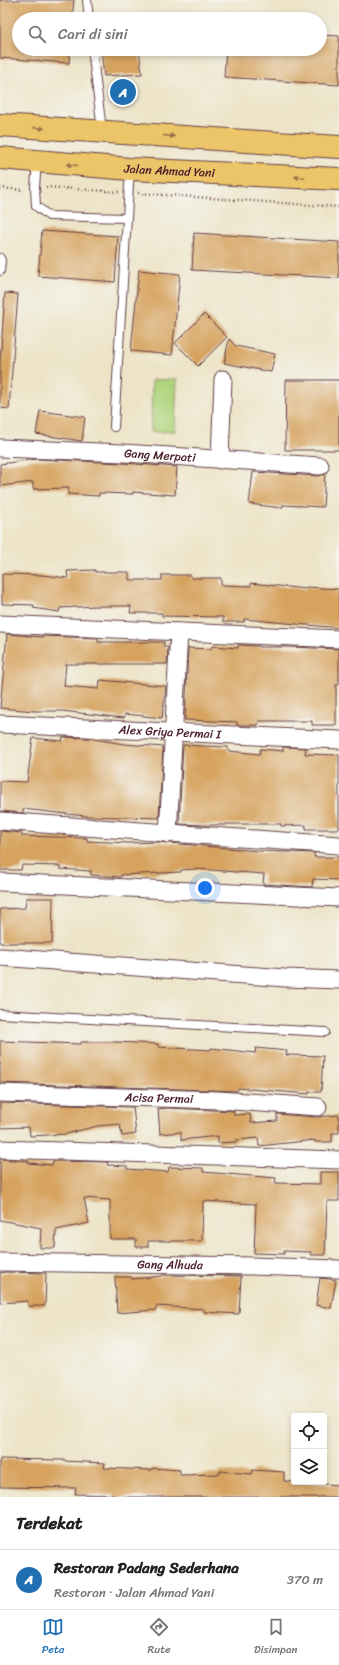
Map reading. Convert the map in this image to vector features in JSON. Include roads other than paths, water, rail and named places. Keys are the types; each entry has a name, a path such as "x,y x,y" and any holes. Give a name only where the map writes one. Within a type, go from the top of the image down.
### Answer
{"highway":[{"path":"0,126 339,146"},
{"path":"98,166 102,132"},
{"name":"Jalan Ahmad Yani","path":"0,158 130,169 339,179"}],"street":[{"path":"220,460 223,380"},
{"name":"Gang Merpati","path":"0,448 124,453 320,466"},
{"path":"0,624 339,639"},
{"path":"168,834 178,632"},
{"name":"Alex Griya Permai I","path":"0,724 339,740"},
{"path":"0,821 69,825 168,834 339,844"},
{"path":"0,882 339,898"},
{"path":"0,957 285,978 339,980"},
{"name":"Acisa Permai","path":"0,1093 219,1100 318,1107"},
{"path":"0,1149 339,1160"},
{"name":"Gang Alhuda","path":"0,1262 339,1269"}],"lane":[{"path":"87,0 88,12"},
{"path":"93,56 102,132"},
{"path":"37,162 35,187 36,206 49,216 127,218"},
{"path":"114,427 130,169"},
{"path":"0,258 0,271"},
{"path":"0,1014 325,1032"}],"place":[{"name":"Restoran Padang Sederhana","path":"123,92"}]}
